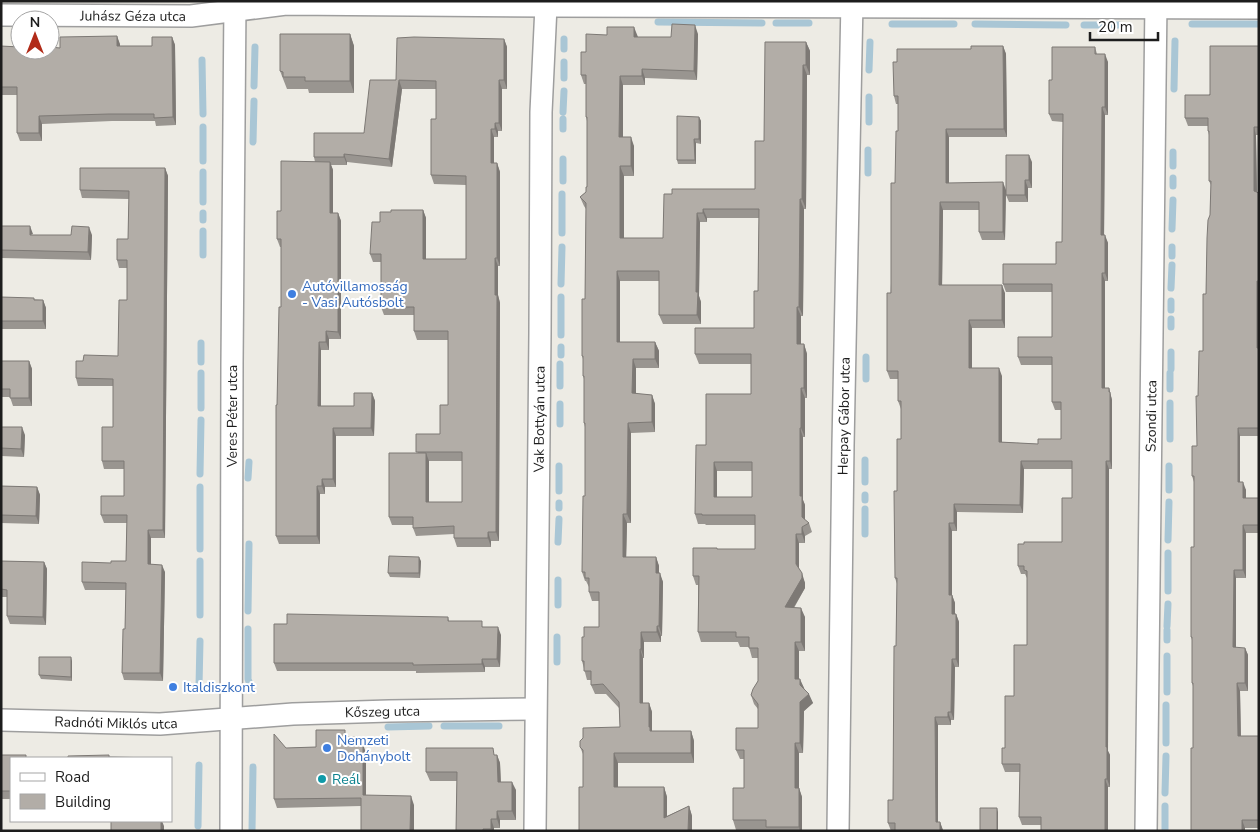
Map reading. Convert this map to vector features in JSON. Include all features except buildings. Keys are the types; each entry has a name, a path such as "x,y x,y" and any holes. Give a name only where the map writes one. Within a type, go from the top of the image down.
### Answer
{"street":[{"name":"Juhász Géza utca","path":"1,15 191,16 235,6 286,4 546,6 1156,4 1259,8"},
{"name":"Herpay Gábor utca","path":"838,831 852,4"},
{"name":"Szondi utca","path":"1146,831 1156,4"},
{"name":"Veres Péter utca","path":"231,831 235,6"},
{"name":"Vak Bottyán utca","path":"535,831 541,121 546,6"},
{"name":"Kőszeg utca","path":"231,719 303,713 535,709"},
{"name":"Radnóti Miklós utca","path":"1,720 160,724 231,719"}],"waterway":[{"path":"658,22 762,23"},
{"path":"776,23 809,23"},
{"path":"892,24 954,24"},
{"path":"975,24 1066,25"},
{"path":"1192,24 1259,24"},
{"path":"1084,25 1119,25"},
{"path":"564,39 564,49"},
{"path":"1174,89 1175,41"},
{"path":"869,70 870,42"},
{"path":"254,86 255,47"},
{"path":"202,60 203,114"},
{"path":"564,62 564,78"},
{"path":"563,112 564,91"},
{"path":"869,97 869,122"},
{"path":"253,142 254,101"},
{"path":"563,119 563,129"},
{"path":"203,127 203,161"},
{"path":"868,150 868,173"},
{"path":"1173,152 1173,166"},
{"path":"563,159 563,181"},
{"path":"203,172 203,202"},
{"path":"1173,178 1173,186"},
{"path":"562,194 562,233"},
{"path":"1172,229 1173,200"},
{"path":"203,213 203,220"},
{"path":"203,231 203,255"},
{"path":"561,284 562,247"},
{"path":"1172,247 1172,256"},
{"path":"1171,288 1172,265"},
{"path":"561,297 561,335"},
{"path":"1171,301 1171,310"},
{"path":"1171,319 1171,327"},
{"path":"201,343 201,362"},
{"path":"561,347 561,355"},
{"path":"1171,352 1171,369"},
{"path":"866,357 866,379"},
{"path":"560,364 560,386"},
{"path":"201,373 201,408"},
{"path":"1170,373 1170,389"},
{"path":"1170,403 1170,439"},
{"path":"560,404 560,424"},
{"path":"200,474 201,420"},
{"path":"865,460 865,482"},
{"path":"248,478 249,462"},
{"path":"559,466 559,491"},
{"path":"1169,466 1169,490"},
{"path":"200,487 200,549"},
{"path":"865,495 865,500"},
{"path":"1168,540 1169,502"},
{"path":"559,503 559,508"},
{"path":"865,509 865,534"},
{"path":"558,542 559,519"},
{"path":"248,611 249,544"},
{"path":"1168,553 1168,591"},
{"path":"200,561 200,615"},
{"path":"558,580 558,605"},
{"path":"1167,626 1168,604"},
{"path":"248,629 248,679 252,690"},
{"path":"1167,630 1167,640"},
{"path":"557,637 557,662"},
{"path":"199,686 200,641"},
{"path":"1167,656 1167,692"},
{"path":"1166,705 1166,743"},
{"path":"388,727 429,726"},
{"path":"444,726 499,726"},
{"path":"1165,793 1166,756"},
{"path":"198,826 199,765"},
{"path":"252,831 253,767"},
{"path":"1165,806 1165,831"}],"place":[{"name":"Autóvillamosság - Vasi Autósbolt","path":"292,294"},
{"name":"Italdiszkont","path":"173,687"},
{"name":"Nemzeti Dohánybolt","path":"327,748"},
{"name":"Reál","path":"322,779"}]}
